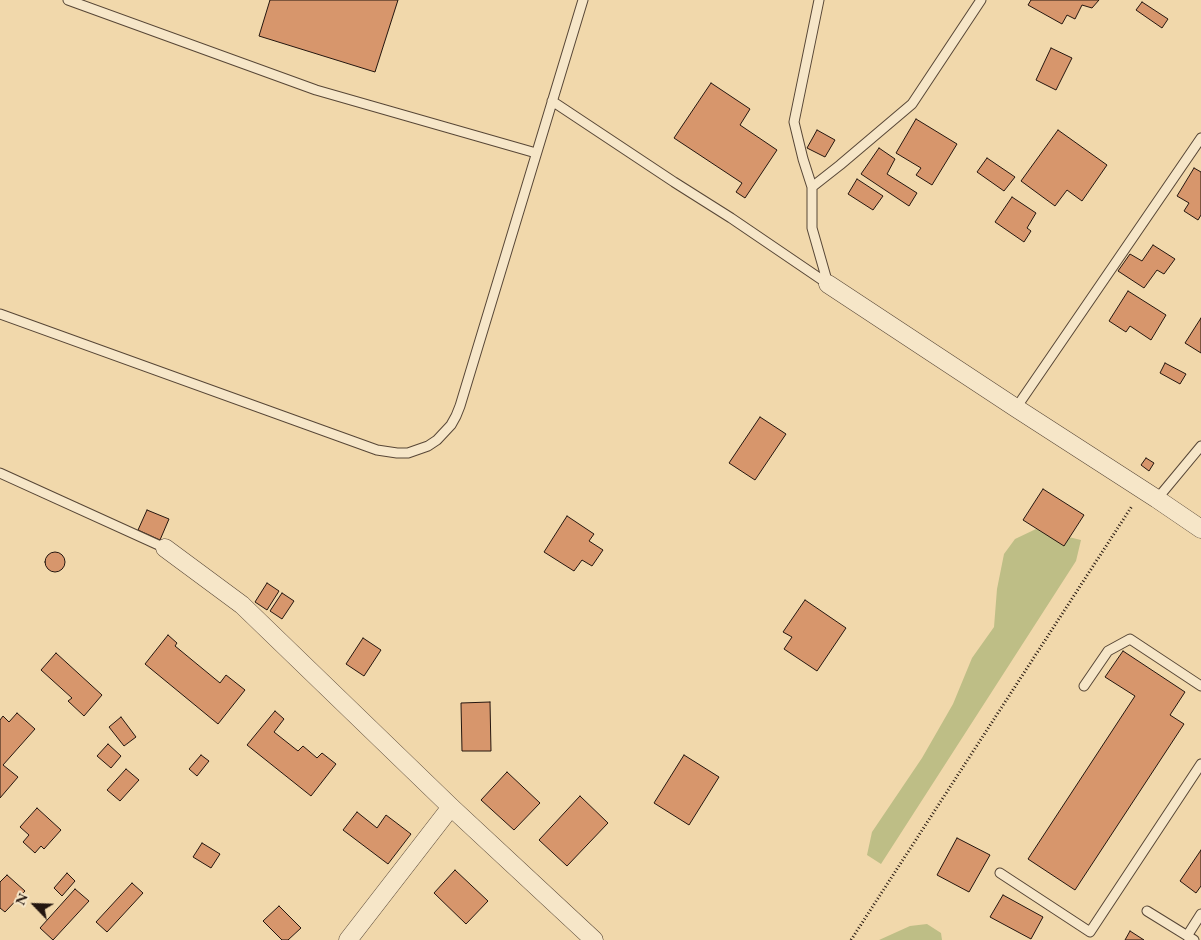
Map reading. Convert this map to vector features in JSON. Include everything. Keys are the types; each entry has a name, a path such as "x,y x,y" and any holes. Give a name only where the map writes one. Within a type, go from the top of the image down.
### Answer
{"street":[{"path":"828,284 1201,530"},
{"path":"165,548 242,605 451,807 594,940"},
{"path":"348,940 451,807"}],"lane":[{"path":"68,0 316,90 536,153"},
{"path":"0,314 376,450 397,454 428,446 440,437 456,416 583,0"},
{"path":"819,0 794,122 812,187 812,228 828,284"},
{"path":"812,187 912,104 981,0"},
{"path":"552,101 828,284"},
{"path":"1016,408 1201,138"},
{"path":"1150,495 1201,446"},
{"path":"0,473 165,548"},
{"path":"1084,686 1108,651 1130,640 1201,686"},
{"path":"1000,873 1090,932 1201,764"},
{"path":"1147,911 1191,938 1201,914"}],"path":[{"path":"851,940 1150,495"}],"green space":[{"path":"1036,529 1081,540 1076,561 881,864 867,855 872,832 922,758 953,704 972,658 994,627 997,589 1004,554 1015,539"},
{"path":"927,924 941,933 942,940 879,940 910,926"}],"building":[{"path":"270,0 398,0 375,72 259,36"},
{"path":"1031,0 1099,0 1092,8 1082,5 1075,19 1067,15 1062,24 1028,5"},
{"path":"1142,2 1168,19 1162,28 1136,10"},
{"path":"1051,48 1072,58 1056,90 1036,80"},
{"path":"711,83 750,109 740,125 777,150 745,198 736,192 742,183 674,138"},
{"path":"916,119 957,144 932,185 916,175 921,168 896,153"},
{"path":"817,130 835,140 825,157 807,148"},
{"path":"1058,130 1107,165 1082,201 1067,190 1055,206 1021,181"},
{"path":"879,148 895,159 887,174 917,193 909,206 861,174"},
{"path":"987,158 1015,177 1004,191 977,172"},
{"path":"1194,168 1201,172 1201,215 1198,220 1184,211 1189,203 1177,196"},
{"path":"857,179 883,196 873,210 848,194"},
{"path":"1012,197 1036,213 1027,228 1031,231 1024,242 995,222"},
{"path":"1153,245 1175,259 1164,274 1157,270 1144,288 1118,271 1130,254 1142,261"},
{"path":"1128,291 1166,315 1151,340 1130,326 1126,332 1109,321"},
{"path":"1201,318 1201,353 1185,343"},
{"path":"1165,363 1186,374 1180,384 1160,373"},
{"path":"760,417 786,434 755,480 729,463"},
{"path":"1146,458 1154,463 1149,471 1141,465"},
{"path":"1043,489 1084,515 1064,546 1023,520"},
{"path":"147,510 169,519 160,540 138,530"},
{"path":"567,516 594,534 589,541 603,550 592,566 582,560 574,571 544,552"},
{"path":"55,552 62,555 65,562 62,569 55,572 48,569 45,562 48,555"},
{"path":"267,583 279,591 267,610 255,602"},
{"path":"282,593 294,601 282,619 270,611"},
{"path":"805,600 846,628 817,671 784,649 792,637 783,632"},
{"path":"168,635 177,643 175,646 220,683 226,675 245,690 218,724 145,664"},
{"path":"363,638 381,650 364,676 346,664"},
{"path":"1123,651 1185,692 1170,715 1184,724 1075,890 1028,859 1135,696 1105,677"},
{"path":"56,653 102,695 84,716 68,701 72,698 41,670"},
{"path":"490,702 491,751 462,751 461,703"},
{"path":"275,711 284,719 274,732 298,751 303,746 317,758 322,753 336,764 311,796 247,745"},
{"path":"17,713 35,729 3,765 18,777 0,798 0,720 3,716 9,722"},
{"path":"121,717 136,737 124,746 109,727"},
{"path":"108,744 121,756 111,768 97,756"},
{"path":"201,755 209,761 197,776 189,769"},
{"path":"684,755 719,777 689,825 654,803"},
{"path":"126,769 139,780 120,801 107,790"},
{"path":"507,772 540,803 514,830 481,800"},
{"path":"580,796 608,823 567,866 539,840"},
{"path":"37,808 61,830 44,849 41,846 35,853 23,842 29,835 20,827"},
{"path":"357,812 377,828 386,815 411,834 388,864 343,830"},
{"path":"957,838 990,855 969,892 937,875"},
{"path":"202,843 220,854 211,868 193,857"},
{"path":"1201,850 1201,886 1196,893 1180,881"},
{"path":"455,870 488,901 466,924 434,893"},
{"path":"67,873 75,881 62,896 54,888"},
{"path":"7,875 25,891 5,912 0,908 0,882"},
{"path":"132,883 143,893 107,932 96,922"},
{"path":"75,889 89,901 53,940 40,928"},
{"path":"1003,895 1043,917 1031,939 990,917"},
{"path":"279,906 301,928 288,940 282,940 263,921"},
{"path":"1130,931 1144,940 1125,940"}]}
